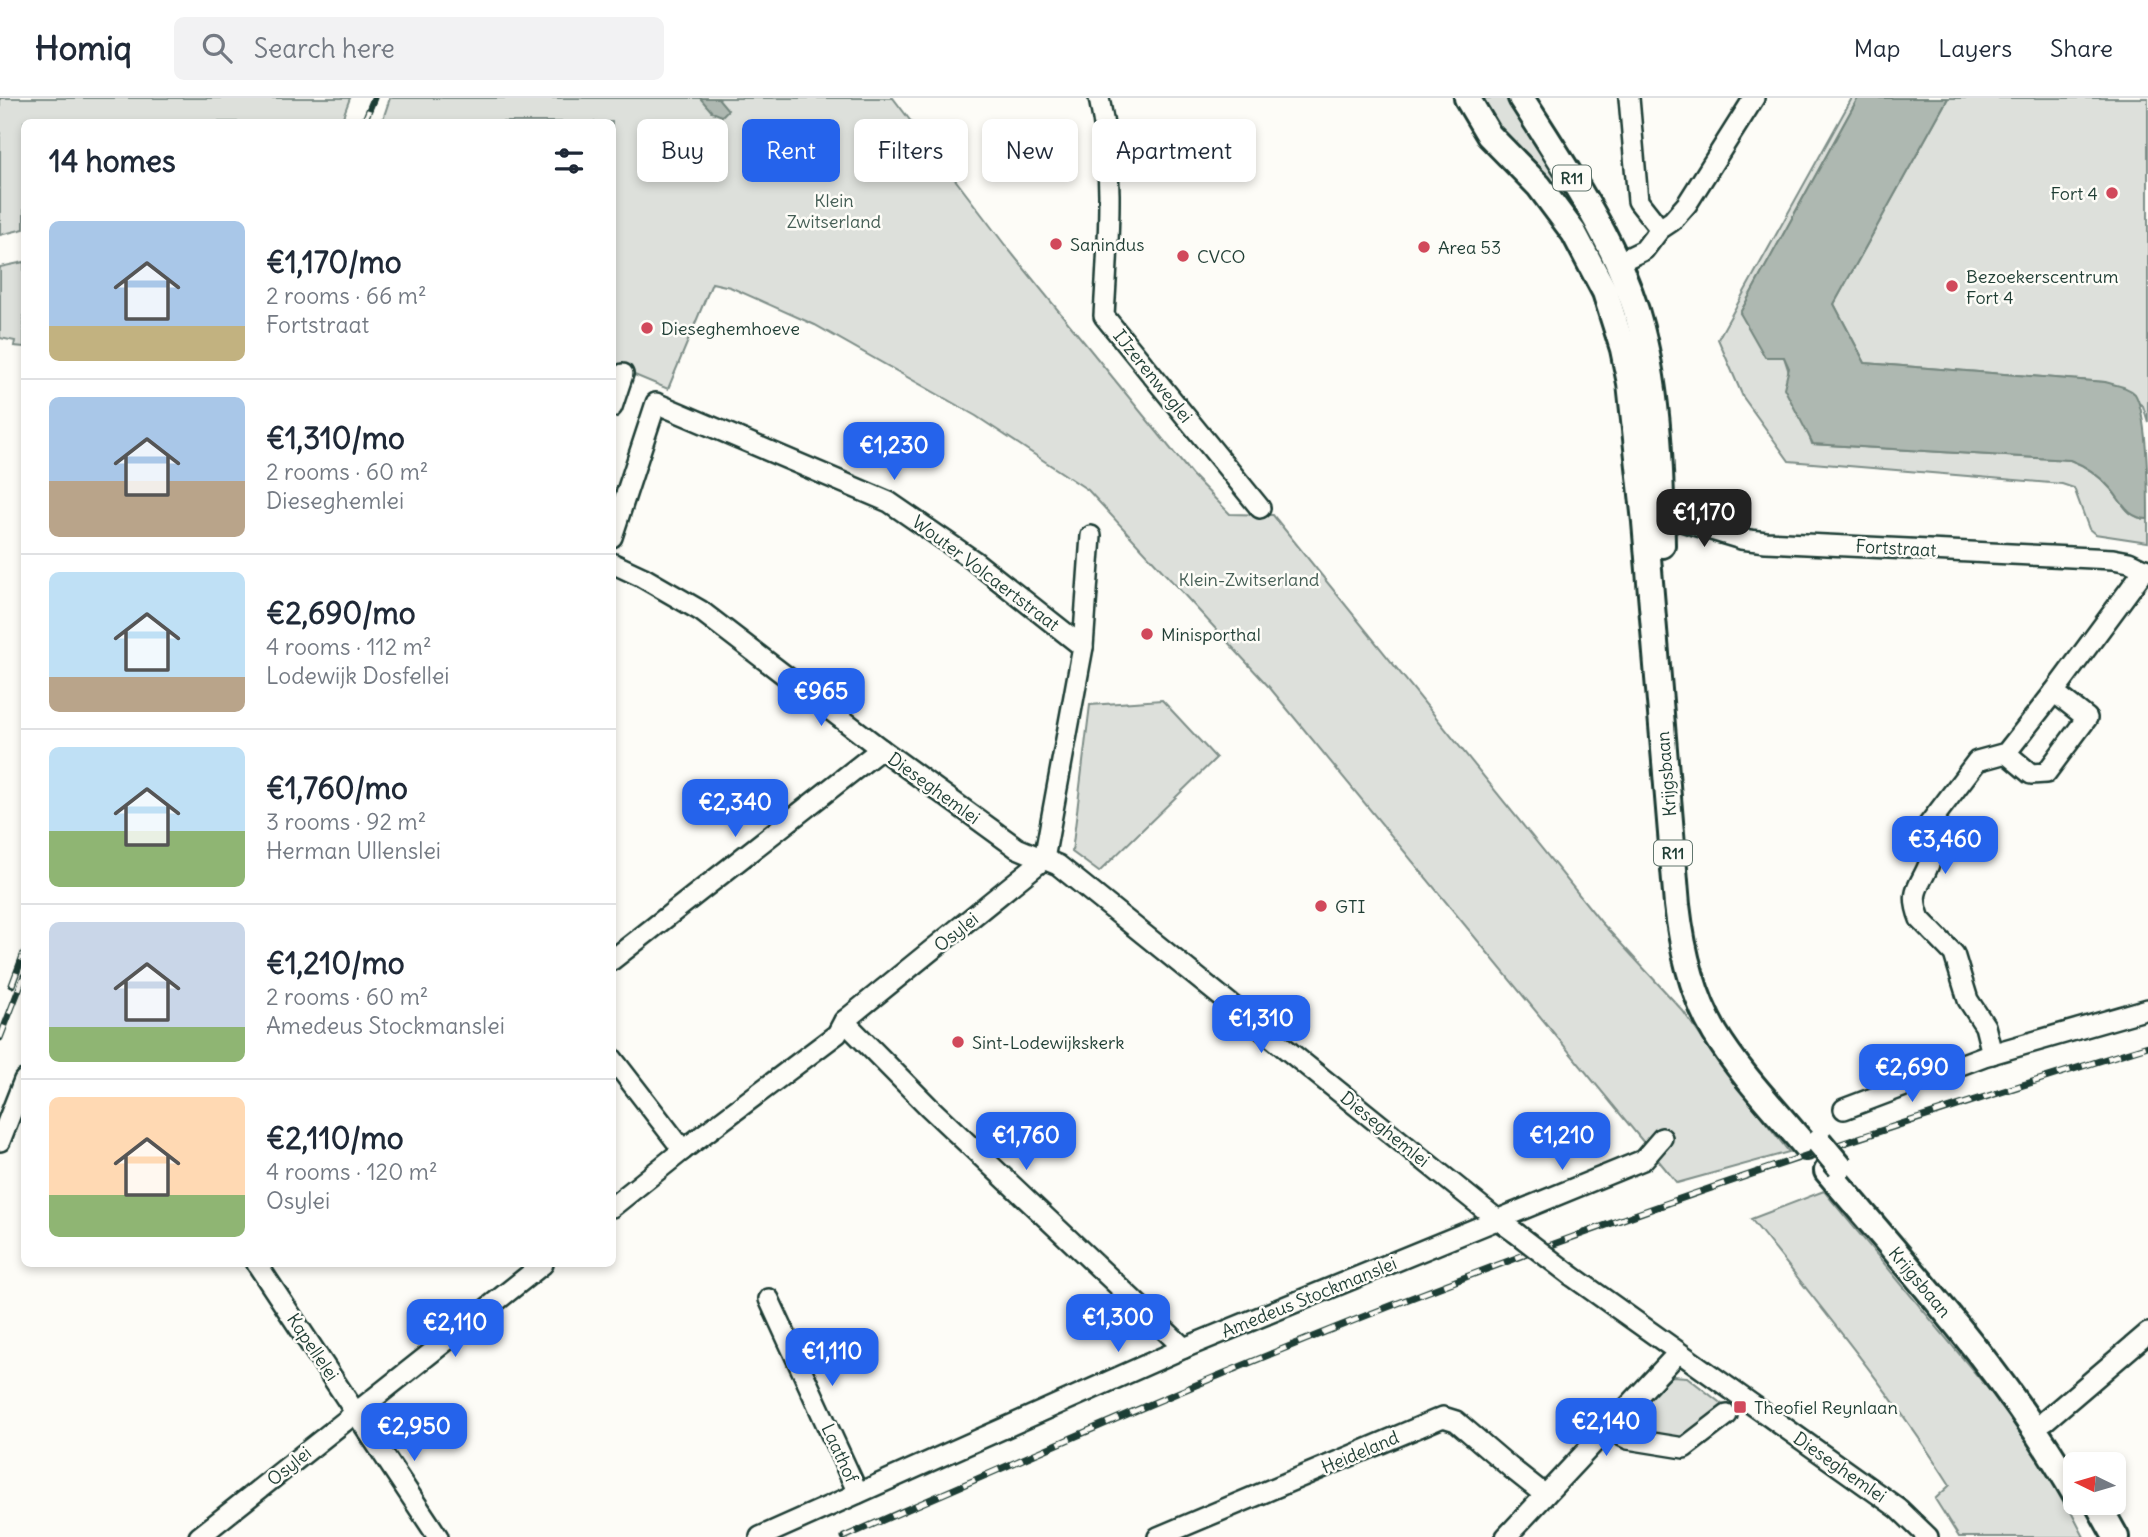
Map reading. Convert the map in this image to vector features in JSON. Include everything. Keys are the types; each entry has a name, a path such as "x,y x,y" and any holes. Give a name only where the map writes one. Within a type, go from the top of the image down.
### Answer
{"main road":[{"name":"Krijgsbaan","path":"1467,98 1489,135 1556,206 1605,292 1630,383 1654,521"},
{"name":"Krijgsbaan","path":"1521,98 1571,176 1617,262 1641,326 1648,359 1656,431 1654,521 1677,905 1685,956 1692,980 1714,1031 1737,1065 1812,1145 1990,1346 2067,1452"},
{"name":"Krijgsbaan","path":"1833,1169 1977,1350 2063,1474"},
{"path":"2087,1516 2098,1537"},
{"path":"2104,1516 2116,1537"}],"street":[{"name":"IJzerenweglei","path":"1099,98 1106,138 1110,195 1104,316 1260,508"},
{"path":"1629,98 1638,201 1660,229"},
{"path":"1617,262 1644,250 1660,229 1672,221 1687,204 1754,98"},
{"path":"616,395 623,374"},
{"name":"Wouter Volcaertstraat","path":"616,525 656,403 889,502 973,560 1083,647"},
{"name":"Fortstraat","path":"1654,521 1678,520 1741,538 1766,542 2072,555 2113,559 2146,570"},
{"path":"1044,859 1083,647 1091,536"},
{"name":"Dieseghemlei","path":"616,565 701,611 881,749 1017,848 1058,865 1498,1220 1678,1353 1899,1509 1918,1534"},
{"path":"1992,1054 1984,1026 1968,1000 1954,954 1920,919 1915,897 1919,881 1931,857 1926,828 1977,761 2006,753 2146,570"},
{"path":"2006,753 2031,774 2046,773 2087,718 2054,692"},
{"path":"616,957 881,749"},
{"name":"Osylei","path":"616,1204 837,1034 844,1021 1044,859"},
{"path":"1844,1109 1992,1054 2148,1009"},
{"path":"844,1021 929,1107 1184,1348"},
{"path":"616,1063 683,1150"},
{"path":"0,1141 21,1088"},
{"name":"Amedeus Stockmanslei","path":"760,1537 1184,1348 1643,1160 1662,1138"},
{"name":"Kapellelei","path":"259,1267 438,1537"},
{"name":"Osylei","path":"199,1537 536,1269"},
{"name":"Laathof","path":"769,1299 858,1493"},
{"path":"2046,1420 2148,1333"},
{"path":"1506,1537 1678,1353"},
{"path":"1606,1428 1629,1439 1684,1448 1727,1415"},
{"name":"Heideland","path":"1158,1537 1443,1417 1456,1421 1545,1495"}],"green space":[{"path":"0,98 350,98 342,119 21,119 21,230 0,235"},
{"path":"390,98 893,98 909,119 854,119 854,182 957,182 1192,475 1230,514 1273,515 1601,922 1683,1011 1720,1064 1789,1152 1677,1183 1270,688 1088,490 976,416 815,325 730,287 712,283 668,389 616,367 616,119 383,119"},
{"path":"1471,98 1506,98 1541,151 1615,276 1623,309"},
{"path":"1852,98 1858,98 1740,313 1784,357 1812,444 2070,460 2097,475 2130,513 2148,519 2148,542 2095,534 2089,529 2074,488 2062,484 1789,461 1743,397 1718,339"},
{"path":"1948,98 2148,98 2148,422 2143,406 2105,382 1865,363 1834,304"},
{"path":"21,263 21,347 14,346 15,341 0,338 0,267"},
{"path":"1162,700 1216,758 1099,872 1072,852 1090,705"},
{"path":"1824,1191 1995,1397 2055,1481 2063,1496 2063,1516 2073,1516 2084,1537 1959,1537 1935,1499 1950,1485 1879,1382 1751,1219"},
{"path":"1672,1376 1687,1377 1723,1405 1681,1437 1641,1433 1632,1417"}],"shaded area":[{"path":"700,98 718,98 728,110 722,116 712,112"},
{"path":"1858,98 1948,98 1834,304 1865,363 2105,382 2128,389 2135,394 2143,418 2148,519 2130,513 2097,475 2070,460 1813,444 1784,388 1789,368 1784,357 1765,357 1740,313"}],"railway":[{"path":"365,119 374,98"},
{"path":"12,985 21,961"},
{"path":"0,1038 21,984"},
{"path":"844,1537 1210,1379 1520,1256 1788,1162 2148,1046"}],"place":[{"name":"Fort 4","path":"2112,193"},
{"name":"Sanindus","path":"1056,244"},
{"name":"Area 53","path":"1424,247"},
{"name":"CVCO","path":"1183,256"},
{"name":"Bezoekerscentrum Fort 4","path":"1952,286"},
{"name":"Dieseghemhoeve","path":"647,328"},
{"name":"Minisporthal","path":"1147,634"},
{"name":"GTI","path":"1321,906"},
{"name":"Sint-Lodewijkskerk","path":"958,1042"},
{"name":"Theofiel Reynlaan","path":"1740,1407"}],"park label":[{"name":"Klein Zwitserland","path":"834,210"},
{"name":"Klein-Zwitserland","path":"1249,579"}]}
